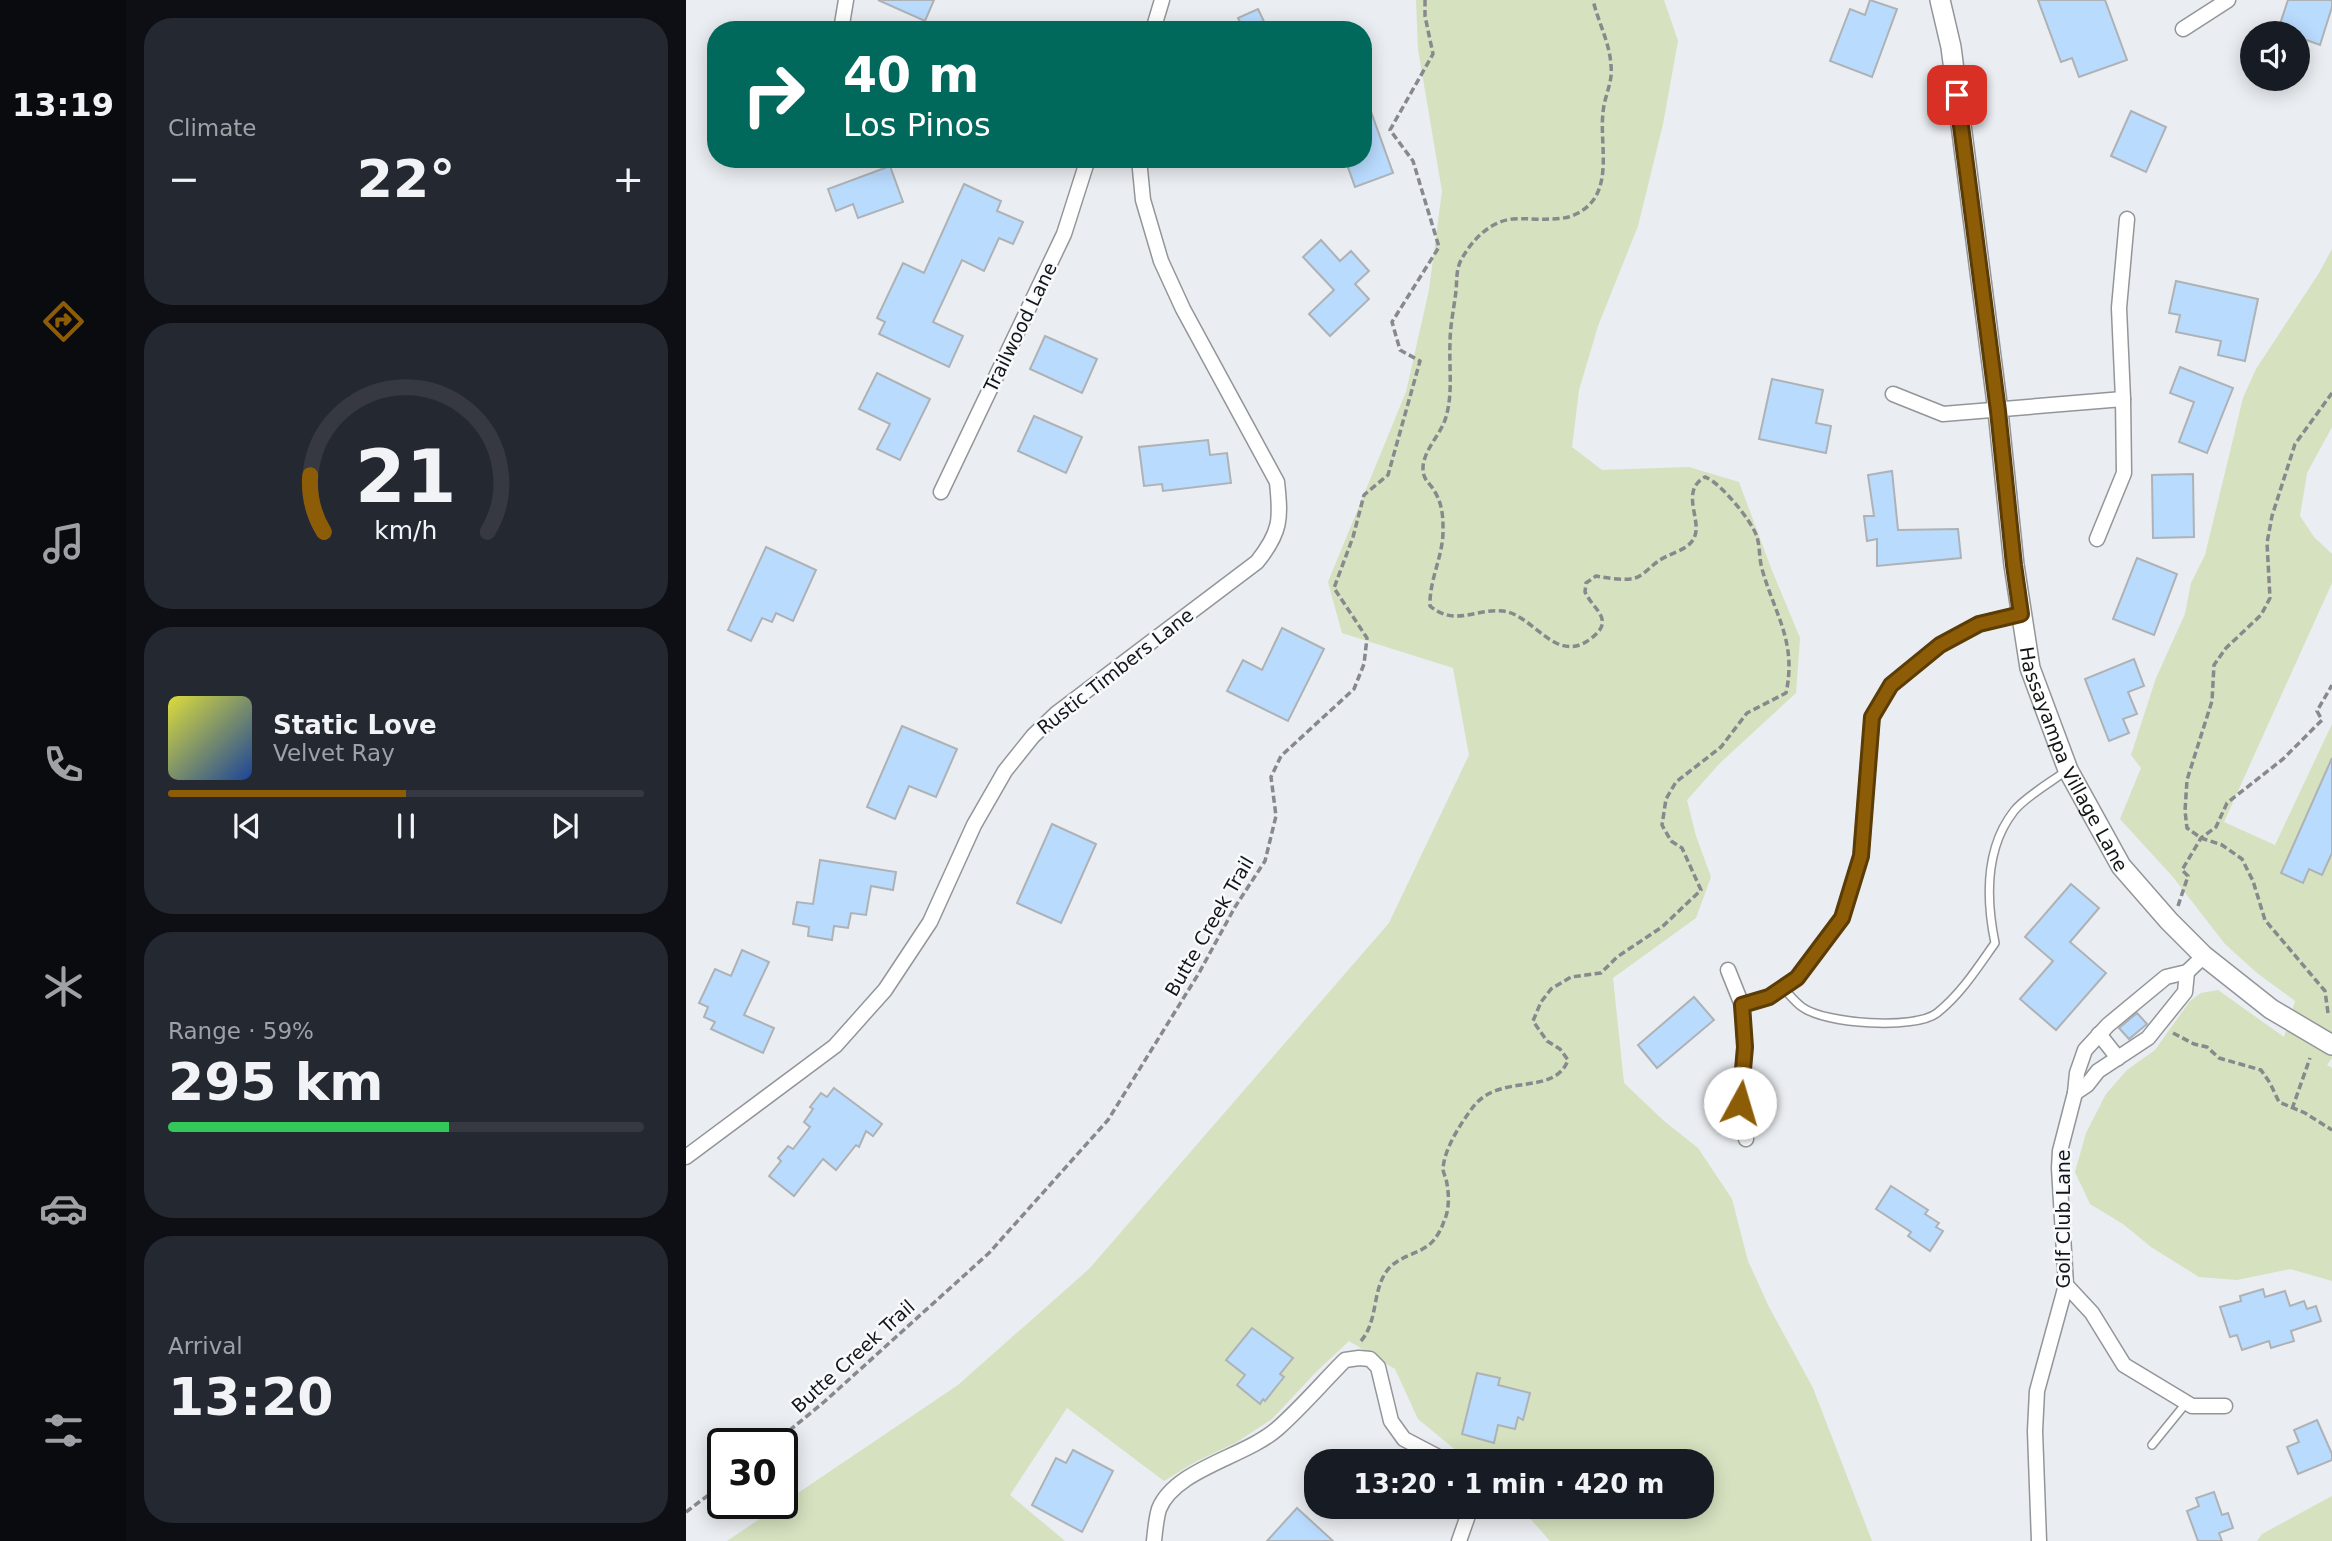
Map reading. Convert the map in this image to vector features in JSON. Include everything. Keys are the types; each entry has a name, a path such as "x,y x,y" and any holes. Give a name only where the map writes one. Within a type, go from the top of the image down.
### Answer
{"street":[{"path":"842,21 846,0"},
{"path":"1155,21 1161,0"},
{"name":"Hassayampa Village Lane","path":"1940,0 1951,47 2021,614 2030,668 2068,770 2121,866 2169,921 2204,956 2271,1009 2332,1045"},
{"path":"2183,29 2228,0"},
{"name":"Trailwood Lane","path":"941,492 1064,234 1085,168"},
{"name":"Rustic Timbers Lane","path":"686,1157 835,1046 885,990 930,922 974,825 1005,771 1033,736 1057,713 1257,562 1273,541 1280,513 1277,482 1183,309 1161,261 1143,200 1140,168"},
{"path":"2097,539 2124,473 2119,307 2127,219"},
{"path":"1893,394 1943,414 2123,399"},
{"path":"1742,1005 1769,997 1797,978 1842,918 1861,856 1872,717 1891,685 1940,645 1979,624 2021,614"},
{"name":"Golf Club Lane","path":"2039,1541 2035,1431 2037,1391 2066,1285 2060,1151 2080,1061 2085,1050 2099,1034 2166,977 2186,972 2204,956"},
{"path":"1728,970 1742,1005 1745,1047 1740,1103 1746,1139"},
{"path":"2075,1093 2087,1085 2098,1072 2140,1045 2185,992 2186,972"},
{"path":"2099,1034 2119,1058"},
{"path":"2066,1285 2092,1313 2124,1365 2192,1406 2225,1406"},
{"path":"1154,1541 1159,1510 1167,1496 1192,1476 1257,1444 1277,1429 1345,1360 1370,1359 1378,1367 1391,1421 1404,1439 1423,1449"},
{"path":"1460,1541 1467,1519"}],"lane":[{"path":"1783,988 1803,1008 1827,1018 1859,1023 1906,1021 1935,1015 1971,977 1995,943 1990,917 1989,871 1998,841 2014,811 2068,770"},
{"path":"2152,1445 2187,1402"}],"path":[{"name":"Butte Creek Trail","path":"792,1428 989,1253 1108,1120 1199,974 1234,907 1265,861 1276,816 1271,776 1281,756 1354,689 1364,664 1367,638 1334,588 1353,537 1364,495 1388,475 1420,361 1400,350 1392,322 1439,247 1413,161 1390,130 1433,54 1425,16 1425,0"},
{"path":"1345,1360 1364,1337 1371,1323 1378,1290 1386,1271 1399,1259 1431,1243 1444,1223 1449,1208 1443,1170 1450,1147 1474,1106 1493,1090 1550,1080 1564,1069 1567,1060 1560,1049 1548,1041 1533,1021 1541,1002 1551,989 1571,977 1601,973 1617,957 1662,927 1701,890 1682,848 1671,841 1661,825 1666,799 1676,782 1721,747 1747,713 1786,693 1789,677 1791,664 1786,636 1762,568 1757,536 1751,523 1715,482 1705,477 1693,492 1696,534 1689,545 1657,561 1636,578 1596,576 1586,583 1585,592 1601,613 1603,621 1597,635 1584,643 1564,647 1556,644 1521,618 1505,611 1451,617 1438,613 1430,606 1429,595 1441,550 1443,530 1441,505 1424,479 1422,468 1446,418 1450,394 1450,341 1457,273 1461,260 1475,239 1486,229 1512,219 1546,220 1576,215 1586,208 1599,189 1605,150 1603,112 1612,68 1593,0"},
{"path":"2332,393 2295,444 2272,516 2267,543 2270,598 2261,615 2226,648 2214,665 2212,701 2187,780 2185,811 2187,828 2201,838 2222,845 2242,859 2253,881 2265,920 2325,991 2327,1016 2332,1009"},
{"path":"2169,921 2178,906 2188,876 2182,870 2201,838 2216,827 2227,803 2283,760 2322,720 2317,711 2332,685"},
{"path":"2166,1030 2194,1044 2207,1047 2219,1058 2261,1070 2278,1102 2305,1113 2332,1130"},
{"path":"2292,1109 2310,1058"},
{"path":"686,1512 707,1496"}],"green space":[{"path":"1416,0 1664,0 1678,41 1663,124 1638,226 1598,326 1579,390 1572,447 1602,470 1689,467 1739,482 1800,638 1796,693 1720,763 1687,800 1696,836 1711,877 1696,918 1613,978 1624,1083 1664,1121 1698,1148 1732,1199 1748,1261 1769,1307 1813,1388 1872,1541 1550,1541 1531,1519 1714,1519 1714,1449 1454,1449 1418,1419 1395,1369 1349,1341 1272,1419 1237,1442 1195,1462 1164,1481 1067,1408 1010,1495 1065,1541 727,1541 760,1519 798,1519 798,1493 958,1385 1089,1269 1389,923 1469,755 1453,668 1342,633 1328,582 1406,392 1429,290 1442,191 1418,49"},
{"path":"2332,249 2332,427 2307,473 2300,516 2314,537 2332,554 2332,583 2224,822 2275,845 2332,724 2332,1058 2327,1065 2332,1068 2332,1281 2290,1269 2237,1280 2199,1277 2090,1204 2075,1172 2086,1133 2106,1094 2127,1070 2155,1050 2190,1001 2201,993 2218,990 2284,1037 2295,1001 2257,973 2225,944 2173,877 2120,819 2141,768 2131,755 2156,678 2185,614 2191,583 2205,555 2243,398 2256,369"},
{"path":"2332,1496 2332,1541 2257,1541 2262,1534"}],"building":[{"path":"878,0 934,0 925,21"},
{"path":"1870,0 1897,9 1872,77 1830,61 1850,9 1865,15"},
{"path":"2038,0 2105,0 2127,60 2079,77 2072,58 2061,62"},
{"path":"2288,0 2332,0 2320,45 2310,41 2310,21 2281,21"},
{"path":"1258,9 1264,21 1240,21 1238,18"},
{"path":"2131,111 2166,127 2146,172 2111,156"},
{"path":"1372,114 1393,173 1355,187 1348,168 1372,168"},
{"path":"891,168 903,202 858,218 853,204 836,211 828,189"},
{"path":"964,184 1001,201 997,211 1023,222 1013,244 999,238 984,271 962,260 933,322 963,336 949,367 879,334 885,322 877,318 903,263 924,273"},
{"path":"1321,240 1340,261 1351,251 1369,271 1355,284 1369,299 1330,336 1309,314 1334,290 1303,257"},
{"path":"2176,281 2258,299 2245,361 2218,355 2221,341 2176,332 2180,315 2169,313"},
{"path":"1045,336 1097,359 1082,393 1030,369"},
{"path":"2180,367 2233,388 2207,453 2179,442 2194,402 2170,393"},
{"path":"877,373 930,399 900,460 877,449 890,424 859,409"},
{"path":"1772,379 1823,390 1816,423 1831,426 1826,453 1759,439"},
{"path":"1034,416 1082,437 1066,473 1018,451"},
{"path":"1208,440 1210,455 1227,453 1231,483 1163,491 1162,484 1144,486 1139,447"},
{"path":"1892,471 1898,530 1958,529 1961,558 1877,566 1877,539 1867,541 1864,516 1874,516 1868,475"},
{"path":"2193,474 2194,537 2153,538 2152,475"},
{"path":"766,547 816,570 793,621 776,613 772,622 762,618 751,641 728,630"},
{"path":"2137,558 2177,574 2154,635 2113,619"},
{"path":"1282,628 1324,649 1288,721 1227,691 1243,660 1262,670"},
{"path":"2134,659 2144,686 2128,692 2137,714 2123,719 2129,733 2109,741 2085,679"},
{"path":"902,726 957,749 936,797 909,786 895,819 867,807"},
{"path":"2332,758 2332,853 2322,875 2309,869 2303,883 2281,873"},
{"path":"1052,824 1096,844 1061,923 1017,903"},
{"path":"820,860 896,872 893,890 871,886 866,915 851,913 848,928 834,926 832,940 808,936 809,927 793,924 797,902 813,904"},
{"path":"2071,884 2099,908 2070,942 2106,973 2056,1030 2020,999 2053,961 2025,937"},
{"path":"742,950 769,962 744,1015 774,1028 763,1053 711,1029 715,1022 704,1017 708,1007 699,1003 715,969 731,976"},
{"path":"1694,997 1714,1020 1657,1068 1638,1045"},
{"path":"2137,1013 2147,1024 2129,1039 2119,1028"},
{"path":"834,1088 882,1124 873,1136 866,1131 859,1147 856,1145 836,1170 823,1159 794,1196 769,1176 781,1161 778,1158 788,1146 793,1149 810,1127 804,1122 813,1109 810,1107 821,1093 827,1097"},
{"path":"1891,1186 1928,1210 1925,1214 1939,1223 1936,1227 1943,1231 1930,1251 1908,1236 1911,1232 1876,1209"},
{"path":"2263,1289 2265,1297 2285,1291 2290,1306 2304,1301 2307,1309 2316,1306 2321,1321 2291,1331 2294,1341 2271,1348 2269,1341 2242,1350 2237,1335 2230,1337 2220,1307 2241,1301 2240,1296"},
{"path":"1252,1328 1293,1358 1280,1374 1284,1377 1260,1404 1237,1385 1245,1375 1226,1360"},
{"path":"1477,1373 1500,1378 1498,1385 1530,1393 1523,1420 1518,1417 1515,1429 1498,1425 1494,1443 1462,1434"},
{"path":"2317,1420 2332,1454 2332,1460 2298,1474 2287,1447 2299,1442 2294,1430"},
{"path":"1073,1450 1113,1471 1082,1532 1032,1505 1056,1458 1066,1463"},
{"path":"2214,1492 2222,1515 2228,1513 2233,1528 2219,1533 2222,1541 2198,1541 2187,1511 2199,1506 2196,1498"},
{"path":"1297,1508 1304,1514 1304,1519 1309,1519 1333,1541 1267,1541"}],"route":[{"path":"1740,1103 1745,1047 1742,1005 1769,997 1797,978 1842,918 1861,856 1872,717 1891,685 1940,645 1979,624 2021,614 1957,95"}]}
